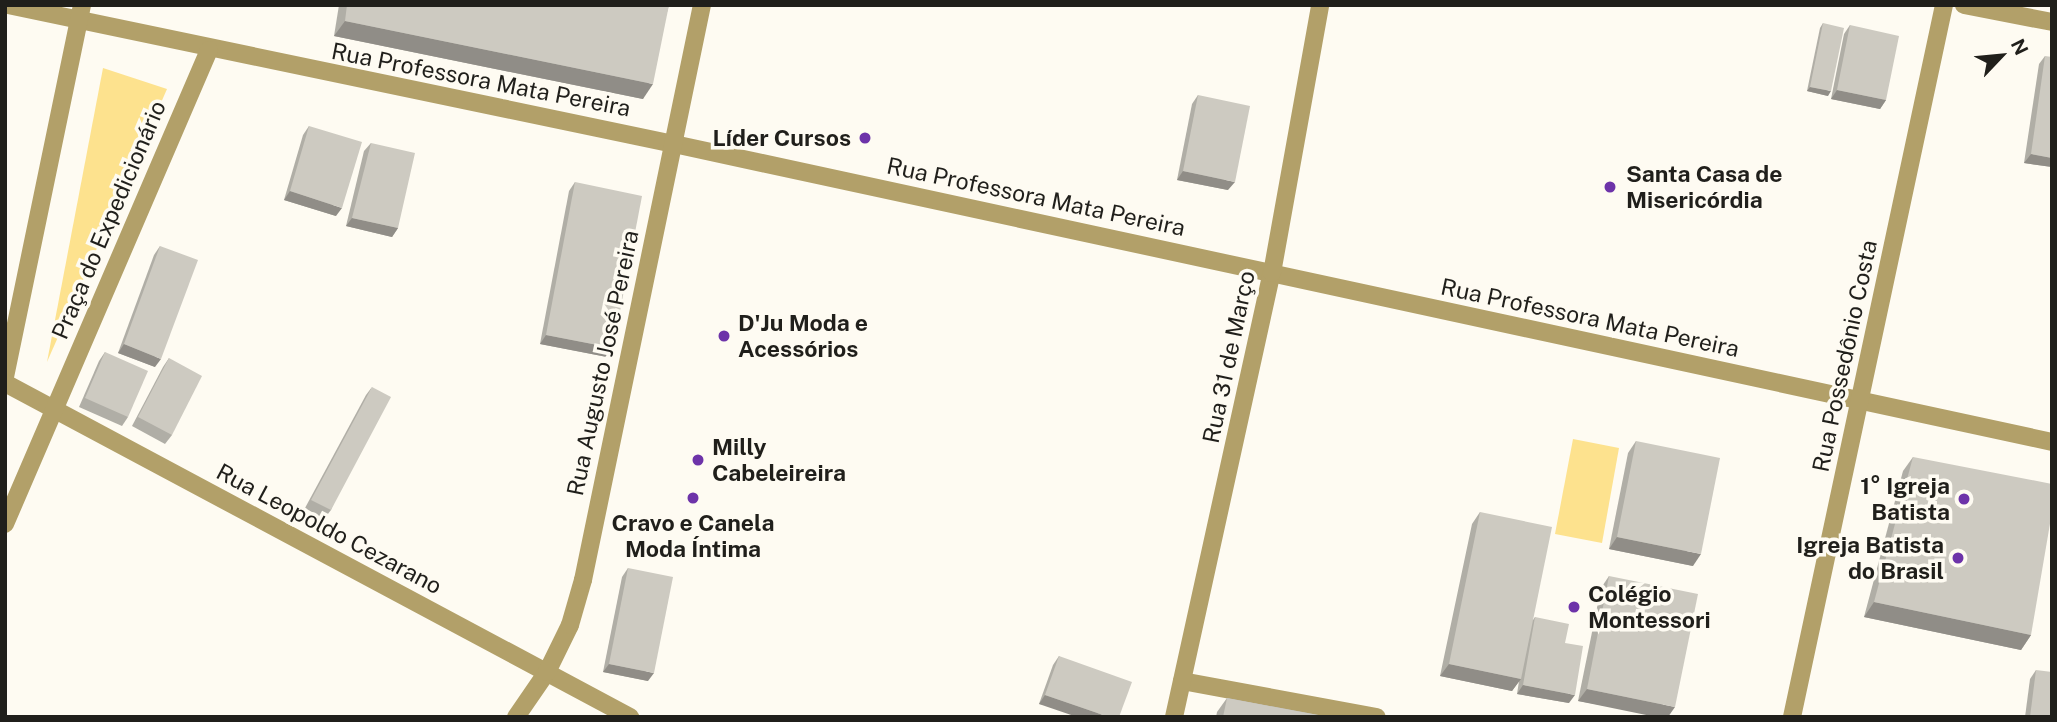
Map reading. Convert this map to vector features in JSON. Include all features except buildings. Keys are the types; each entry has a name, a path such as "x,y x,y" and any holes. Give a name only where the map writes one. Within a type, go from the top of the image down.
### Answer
{"street":[{"name":"Rua Professora Mata Pereira","path":"8,5 81,12 209,50 674,144 2052,442"},
{"name":"Rua Augusto José Pereira","path":"516,717 547,672 570,625 583,580 702,5"},
{"name":"Rua 31 de Março","path":"1174,717 1272,274 1320,5"},
{"name":"Rua Possedônio Costa","path":"1792,717 1944,5"},
{"path":"1964,5 2052,22"},
{"name":"Praça do Expedicionário","path":"5,377 81,12"},
{"name":"Praça do Expedicionário","path":"5,524 209,50"},
{"name":"Rua Leopoldo Cezarano","path":"5,383 630,717"},
{"path":"1182,681 1377,717"}],"shaded area":[{"path":"103,68 167,89 47,362"},
{"path":"1573,439 1619,448 1602,543 1555,534"}],"place":[{"name":"Líder Cursos","path":"865,138"},
{"name":"Santa Casa de Misericórdia","path":"1610,187"},
{"name":"D'Ju Moda e Acessórios","path":"724,336"},
{"name":"Milly Cabeleireira","path":"698,460"},
{"name":"Cravo e Canela Moda Íntima","path":"693,498"},
{"name":"1° Igreja Batista","path":"1964,499"},
{"name":"Igreja Batista do Brasil","path":"1958,558"},
{"name":"Colégio Montessori","path":"1574,607"}]}
